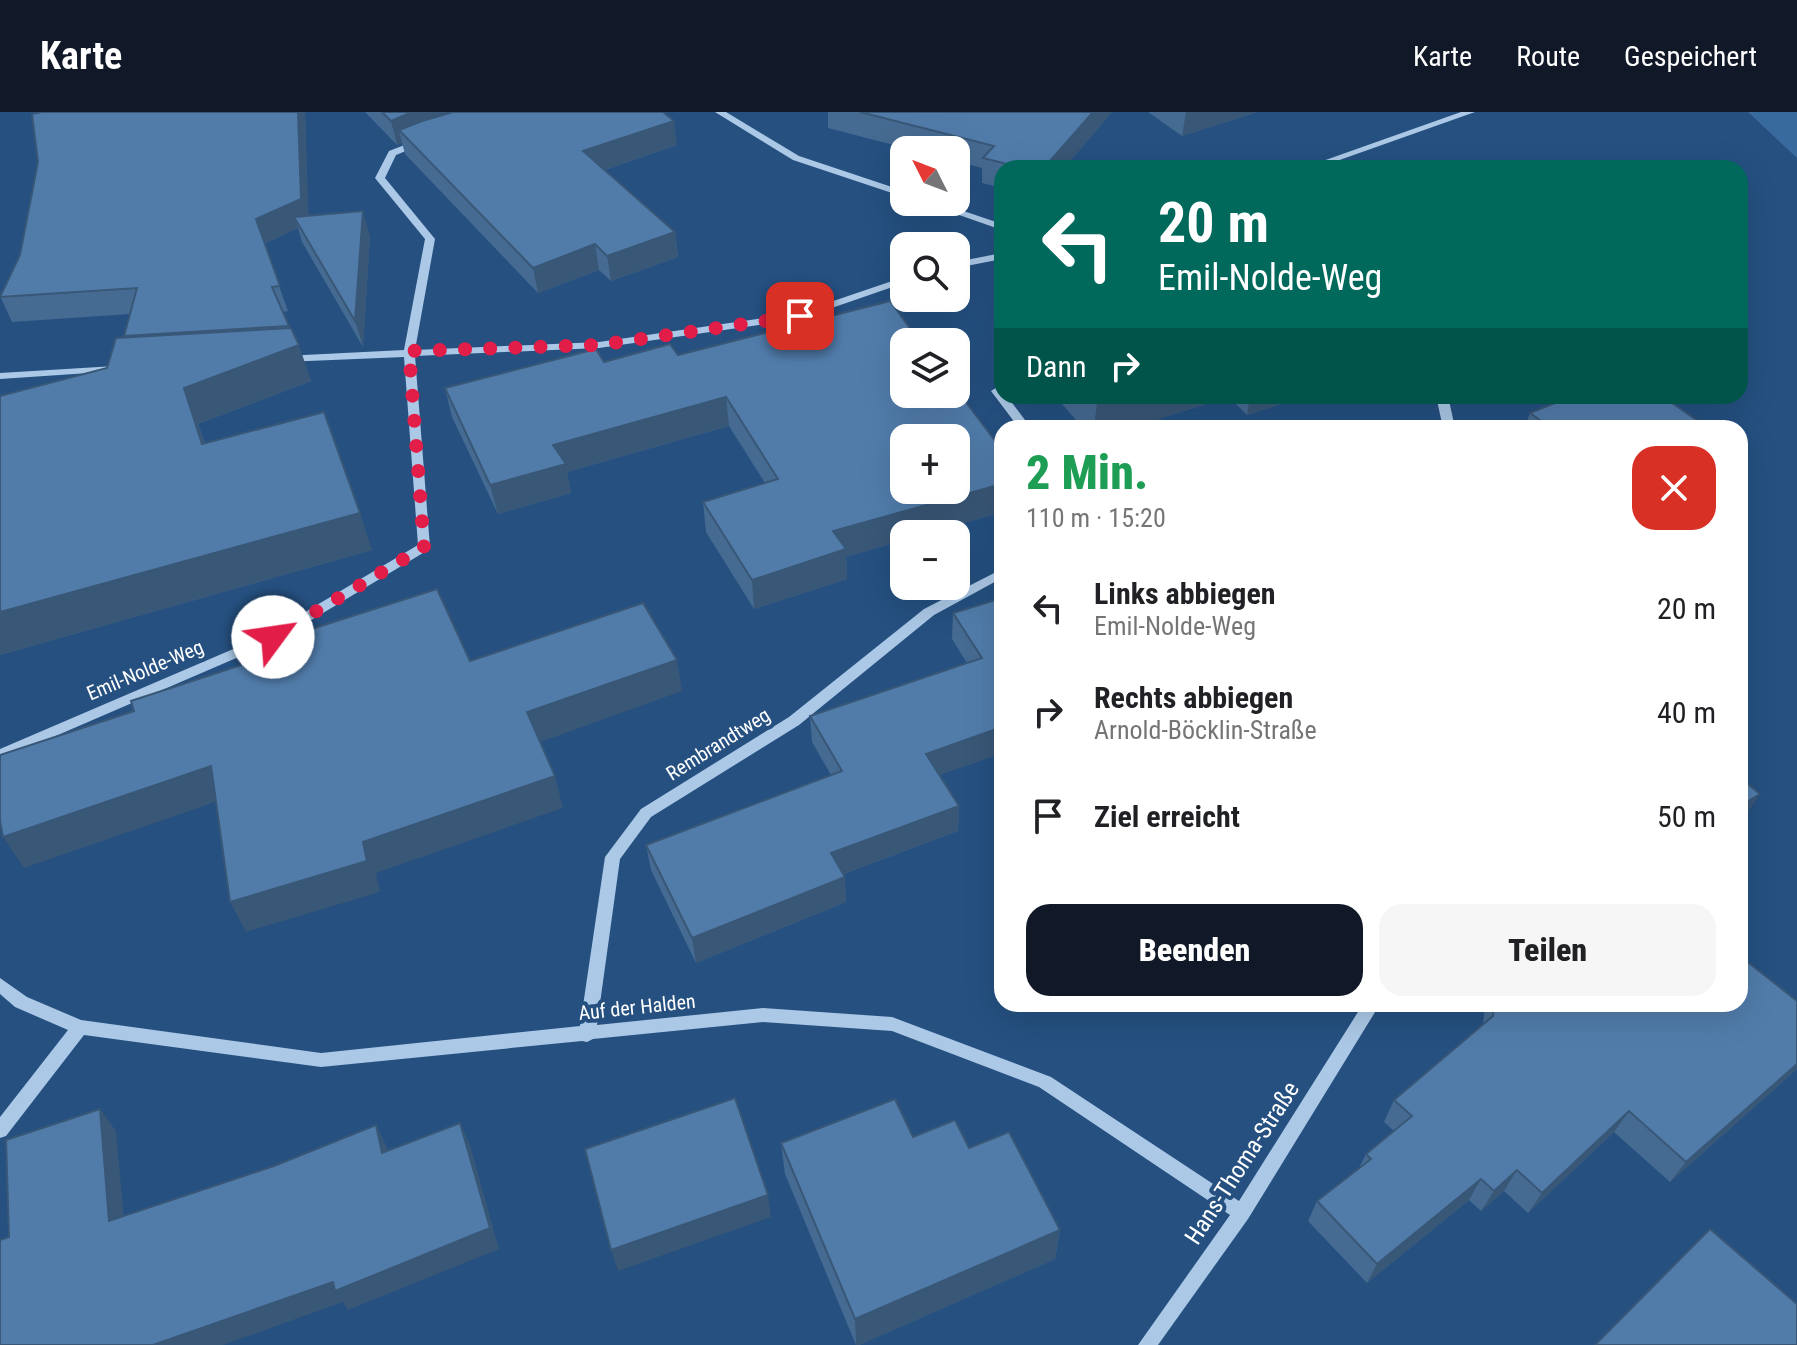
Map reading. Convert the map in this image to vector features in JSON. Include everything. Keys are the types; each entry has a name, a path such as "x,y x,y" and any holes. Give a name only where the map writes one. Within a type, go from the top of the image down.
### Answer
{"street":[{"path":"720,112 796,158 890,189"},
{"path":"1437,112 1451,119"},
{"path":"1331,160 1470,112"},
{"path":"409,351 430,239 380,178 392,153 424,140"},
{"path":"969,216 994,224"},
{"path":"970,262 994,258"},
{"path":"268,360 615,343 800,316 890,285"},
{"name":"Emil-Nolde-Weg","path":"0,755 273,637 424,547 409,351"},
{"path":"0,376 126,368"},
{"path":"1007,404 1019,420"},
{"name":"Rembrandtweg","path":"587,1035 613,857 646,813 794,721 929,612 994,577"},
{"name":"Auf der Halden","path":"0,985 21,1002 80,1027 321,1060 763,1015 892,1024 1045,1082 1242,1213"},
{"name":"Hans-Thoma-Straße","path":"1147,1345 1242,1213 1367,1012"},
{"path":"0,1130 80,1027"}],"shaded area":[{"path":"1748,112 1797,112 1797,158"}],"building":[{"path":"298,112 301,199 256,219 280,286 272,287 289,326 124,336 137,288 0,297 20,255 38,162 32,114"},
{"path":"382,112 412,112 391,121"},
{"path":"453,112 663,112 674,121 583,151 675,232 607,256 595,244 533,268 399,130"},
{"path":"860,112 1093,112 1051,160 994,161 983,158 994,146 970,140 970,136 955,136"},
{"path":"363,211 355,321 294,217"},
{"path":"890,301 890,312 898,312 910,328 890,328 890,408 970,408 994,439 994,486 970,493 970,424 890,424 890,504 930,504 833,531 846,549 752,580 703,502 778,479 726,397 553,445 566,464 490,485 445,388 596,349 604,362 670,344 678,355"},
{"path":"291,328 299,345 184,388 202,444 324,412 360,513 0,612 0,396 107,368 116,338"},
{"path":"1552,404 1674,404 1696,420 1540,420 1530,413"},
{"path":"437,589 470,661 643,603 677,660 527,712 555,776 363,842 367,861 230,902 211,766 3,837 0,821 0,755 134,711 131,701 278,653 274,641"},
{"path":"994,600 994,730 926,754 959,806 831,853 845,877 692,938 646,845 842,771 810,716 982,658 953,613"},
{"path":"1748,784 1760,794 1748,801"},
{"path":"1748,962 1797,1001 1797,1064 1686,1162 1629,1111 1542,1193 1517,1170 1494,1191 1481,1179 1377,1264 1317,1201 1371,1159 1366,1154 1412,1116 1394,1100 1493,1016 1493,1012 1748,1012"},
{"path":"735,1098 768,1195 611,1250 585,1149"},
{"path":"895,1099 913,1137 955,1120 969,1148 1009,1132 1060,1230 855,1319 781,1143"},
{"path":"100,1109 109,1221 274,1166 376,1125 382,1153 460,1123 490,1228 335,1291 333,1282 153,1345 0,1345 0,1240 9,1237 6,1140"},
{"path":"1710,1229 1797,1304 1797,1345 1595,1345"}],"route":[{"path":"273,637 424,547 409,351 599,345 800,316"}]}
